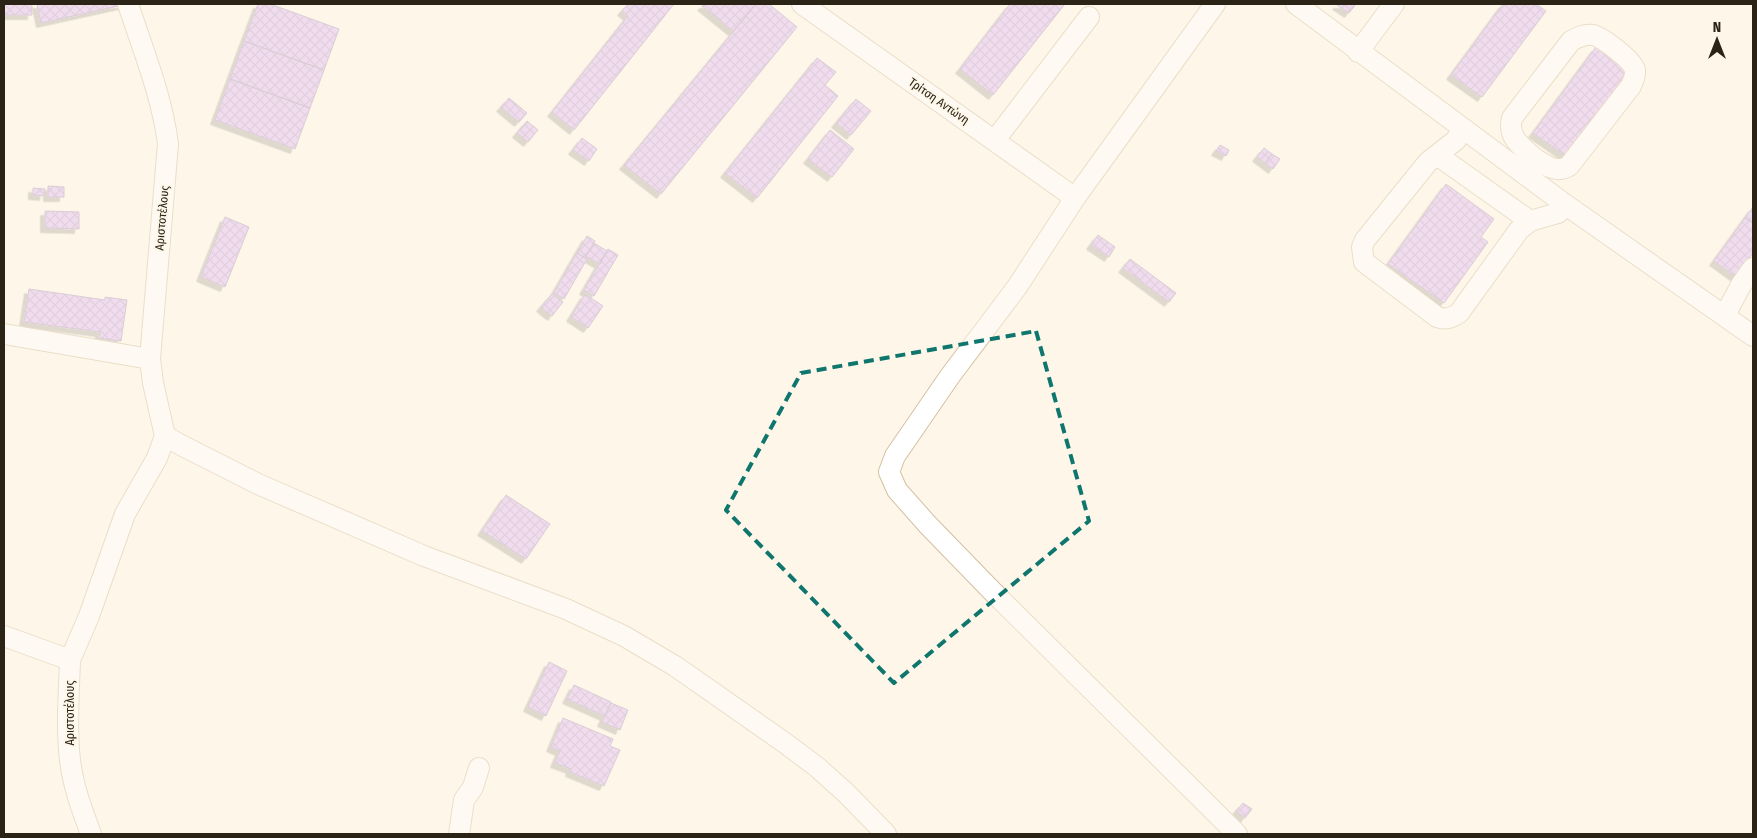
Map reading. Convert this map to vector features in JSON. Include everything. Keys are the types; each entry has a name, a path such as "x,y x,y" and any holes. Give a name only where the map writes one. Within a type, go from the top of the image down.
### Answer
{"street":[{"name":"Αριστοτέλους","path":"128,4 156,91 168,144 150,359 165,436"},
{"name":"Τρίτση Αντώνη","path":"802,4 1075,198"},
{"path":"1215,4 1075,198 1018,287 950,376 895,456 889,472 897,490 927,524 1237,834"},
{"path":"1296,4 1462,129 1529,166 1559,170 1569,166 1631,86 1635,77 1636,69 1631,61 1597,36 1580,36 1570,41 1512,118 1510,126 1514,139 1529,166 1566,205 1753,336"},
{"path":"1358,52 1394,4"},
{"path":"995,140 1089,17"},
{"path":"1462,129 1456,140 1428,162 1365,240 1362,247 1364,262 1437,317 1443,319 1451,318 1459,313 1519,230 1530,221 1558,213 1566,205"},
{"path":"1437,155 1530,221"},
{"path":"1725,315 1741,285 1753,268"},
{"path":"4,334 150,359"},
{"path":"4,636 70,660 89,616 125,514 157,458 165,436 181,446 258,484 406,549 566,609 624,636 675,666 785,743 846,793 886,834"},
{"name":"Αριστοτέλους","path":"70,660 68,718 70,761 78,799 91,834"},
{"path":"459,834 464,800 473,787 479,768"}],"highlighted area":[{"path":"1036,331 1089,521 894,683 726,510 801,373"}],"building":[{"path":"4,4 32,4 32,15 4,15"},
{"path":"37,4 122,4 123,5 41,23"},
{"path":"258,4 270,4 339,29 324,70 244,41"},
{"path":"628,4 674,4 574,130 552,112 628,16 622,11"},
{"path":"704,4 756,4 733,31 702,6"},
{"path":"756,4 769,4 797,27 661,194 624,165"},
{"path":"1010,4 1065,4 993,95 960,69"},
{"path":"1338,4 1356,4 1349,13"},
{"path":"1503,4 1536,4 1546,11 1482,97 1451,75"},
{"path":"244,41 324,70 310,108 230,79"},
{"path":"1596,47 1631,73 1569,158 1533,133"},
{"path":"817,58 836,72 825,85 838,96 757,198 725,173"},
{"path":"230,79 310,108 295,149 215,120"},
{"path":"509,98 527,113 519,122 501,107"},
{"path":"856,99 871,111 851,135 836,123"},
{"path":"527,121 538,130 528,142 517,133"},
{"path":"830,130 854,149 832,177 808,159"},
{"path":"582,138 597,149 589,161 573,150"},
{"path":"1220,145 1229,150 1226,156 1216,151"},
{"path":"1264,148 1272,154 1265,163 1257,157"},
{"path":"1272,154 1280,159 1273,169 1265,163"},
{"path":"1446,184 1494,219 1481,237 1488,242 1444,303 1388,264"},
{"path":"48,186 64,187 64,197 48,197"},
{"path":"33,188 45,189 44,196 33,195"},
{"path":"1753,207 1753,223 1745,218"},
{"path":"45,211 79,212 79,229 45,228"},
{"path":"225,217 249,227 225,287 201,277"},
{"path":"1745,218 1753,223 1753,253 1736,277 1714,261"},
{"path":"1098,235 1115,247 1109,257 1091,245"},
{"path":"587,236 595,241 585,258 577,253"},
{"path":"594,243 607,251 600,264 586,256"},
{"path":"608,249 618,255 594,296 584,290"},
{"path":"577,253 587,259 564,299 554,293"},
{"path":"1130,259 1176,293 1169,302 1123,268"},
{"path":"29,289 105,300 105,297 127,300 121,341 99,338 100,332 24,322"},
{"path":"552,294 563,302 552,316 541,307"},
{"path":"585,294 603,306 588,328 571,317"},
{"path":"506,495 550,524 526,559 482,531"},
{"path":"549,662 567,671 546,716 528,707"},
{"path":"574,685 611,702 605,716 567,699"},
{"path":"611,703 628,710 620,730 602,722"},
{"path":"563,718 613,739 610,746 620,750 604,786 570,772 571,769 555,763 560,751 551,747"},
{"path":"1243,803 1252,809 1245,818 1236,811"}]}
